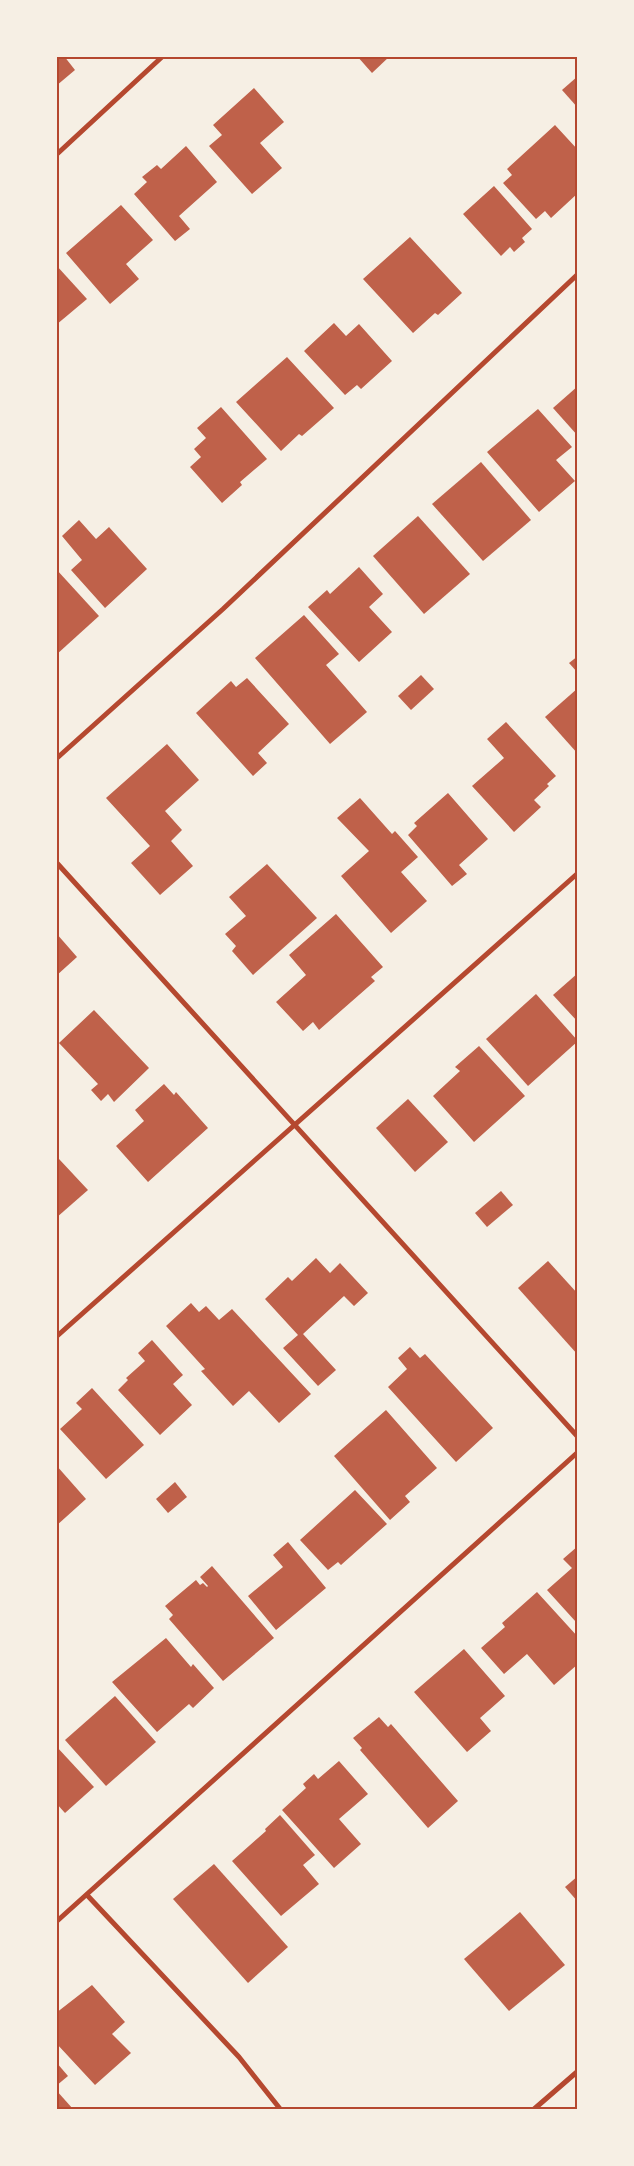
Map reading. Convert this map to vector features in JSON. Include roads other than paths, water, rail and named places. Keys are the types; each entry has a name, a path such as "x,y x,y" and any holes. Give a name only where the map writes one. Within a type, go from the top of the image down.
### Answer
{"street":[{"path":"56,155 163,56"},
{"path":"56,759 224,609 578,274"},
{"path":"56,862 578,1437"},
{"path":"56,1337 578,872"},
{"path":"56,1922 578,1452"},
{"path":"87,1895 239,2057 281,2110"},
{"path":"533,2110 578,2072"}]}
